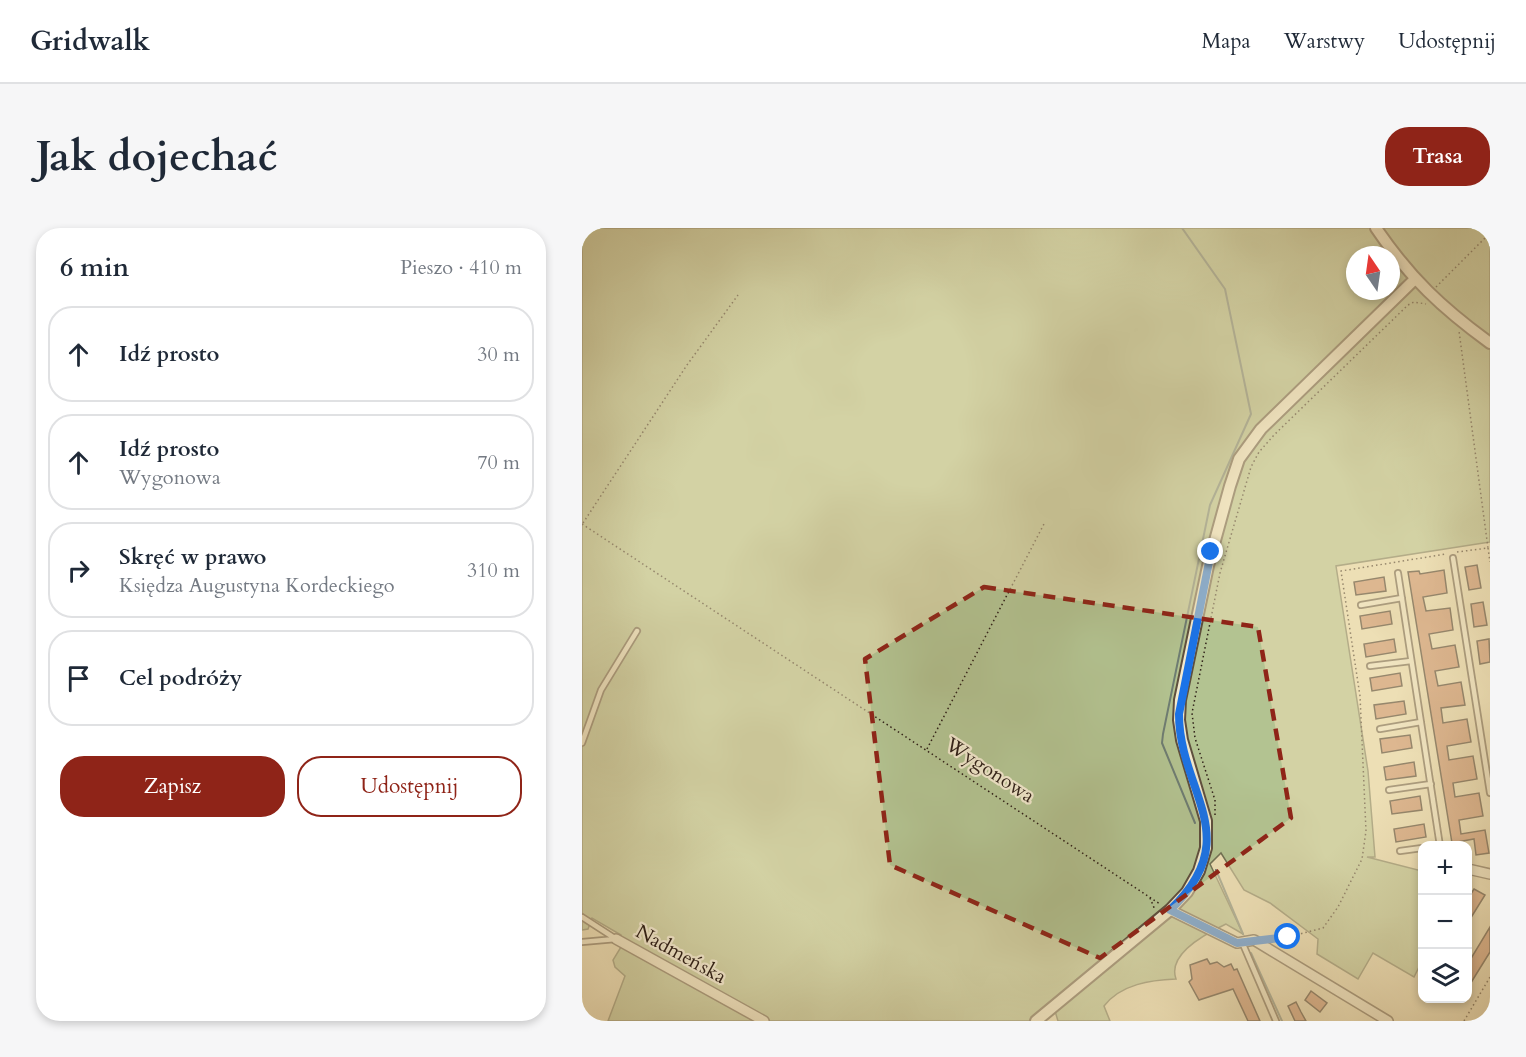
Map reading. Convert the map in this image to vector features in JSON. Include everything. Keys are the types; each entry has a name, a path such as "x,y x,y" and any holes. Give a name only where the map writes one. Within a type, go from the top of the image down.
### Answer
{"street":[{"path":"1376,228 1414,280 1458,319 1490,343"},
{"path":"1036,1021 1170,910 1196,878 1206,848 1205,813 1182,740 1179,714 1208,566 1236,468 1247,446 1261,429 1414,280"},
{"path":"1472,871 1490,874"},
{"path":"1170,910 1237,943 1254,940 1388,1021"},
{"name":"Nadmeńska","path":"616,939 764,1021"}],"lane":[{"path":"1453,558 1490,793"},
{"path":"1398,573 1438,841"},
{"path":"1360,605 1402,598"},
{"path":"582,743 601,690 637,631"},
{"path":"1370,666 1412,661"},
{"path":"1380,729 1421,722"},
{"path":"1389,790 1431,784"},
{"path":"1400,851 1418,849"},
{"name":"Nadmeńska","path":"582,917 616,939"},
{"path":"582,942 616,939"},
{"path":"1242,942 1276,1021"}],"path":[{"path":"1215,823 1215,800 1195,738 1192,713 1220,573 1251,467 1259,452 1274,435 1408,305 1433,297 1490,233"},
{"path":"582,524 687,365 738,295"},
{"path":"1458,319 1490,562"},
{"path":"927,749 1045,522"},
{"name":"Wygonowa","path":"582,524 1170,910"},
{"path":"1254,940 1288,937 1323,928 1338,907 1362,859 1366,831 1360,696 1341,571 1488,548"},
{"path":"1464,1021 1490,977"},
{"path":"1479,1018 1484,1021"}],"highlighted area":[{"path":"984,587 1258,627 1291,818 1100,958 890,865 865,659"}],"green space":[{"path":"582,228 1490,228 1490,542 1336,566 1368,771 1375,857 1367,857 1418,870 1418,969 1414,977 1373,953 1358,979 1317,954 1318,939 1270,903 1244,890 1221,853 1210,864 1243,934 1226,924 1199,939 1177,961 1176,979 1137,985 1111,999 1104,1006 1110,1021 1058,1021 1052,1001 1029,1021 608,1021 625,976 615,967 613,960 621,947 621,935 592,918 588,929 582,930"}],"building":[{"path":"1477,565 1481,588 1469,590 1465,567"},
{"path":"1444,570 1447,593 1423,597 1426,611 1450,608 1453,630 1429,634 1432,649 1455,645 1459,667 1435,671 1438,686 1461,682 1465,705 1441,708 1443,723 1467,719 1471,742 1447,746 1449,760 1473,756 1477,779 1453,783 1455,797 1479,793 1483,816 1459,820 1461,834 1485,830 1489,853 1476,855 1474,839 1452,841 1408,572 1419,571 1420,574"},
{"path":"1384,577 1386,591 1356,595 1354,582"},
{"path":"1483,602 1487,625 1474,627 1471,604"},
{"path":"1390,611 1392,624 1362,629 1360,616"},
{"path":"1394,639 1396,652 1366,657 1364,644"},
{"path":"1489,639 1490,662 1480,664 1477,641"},
{"path":"1400,673 1402,686 1372,691 1370,678"},
{"path":"1404,701 1406,714 1376,719 1374,705"},
{"path":"1410,735 1412,748 1382,753 1380,739"},
{"path":"1414,762 1416,776 1386,780 1384,767"},
{"path":"1420,796 1422,810 1392,814 1390,801"},
{"path":"1424,824 1426,837 1396,842 1394,829"},
{"path":"1474,889 1485,895 1472,916 1472,895"},
{"path":"1490,927 1490,952 1472,981 1472,957"},
{"path":"1207,959 1210,964 1217,962 1224,967 1231,964 1234,970 1237,969 1260,1021 1248,1021 1233,989 1199,1000 1189,982 1192,979 1190,965"},
{"path":"1311,991 1327,1003 1320,1012 1305,1000"},
{"path":"1296,1002 1306,1021 1295,1021 1288,1006"}],"waterway":[{"path":"1182,228 1225,289 1251,414 1210,505 1163,734 1162,743 1195,823"},
{"path":"1216,870 1243,934"},
{"path":"1251,953 1282,1021"}],"route":[{"path":"1211,552 1179,714 1179,726 1187,760 1205,813 1206,848 1196,878 1187,892 1170,910 1237,943 1288,937"}]}
